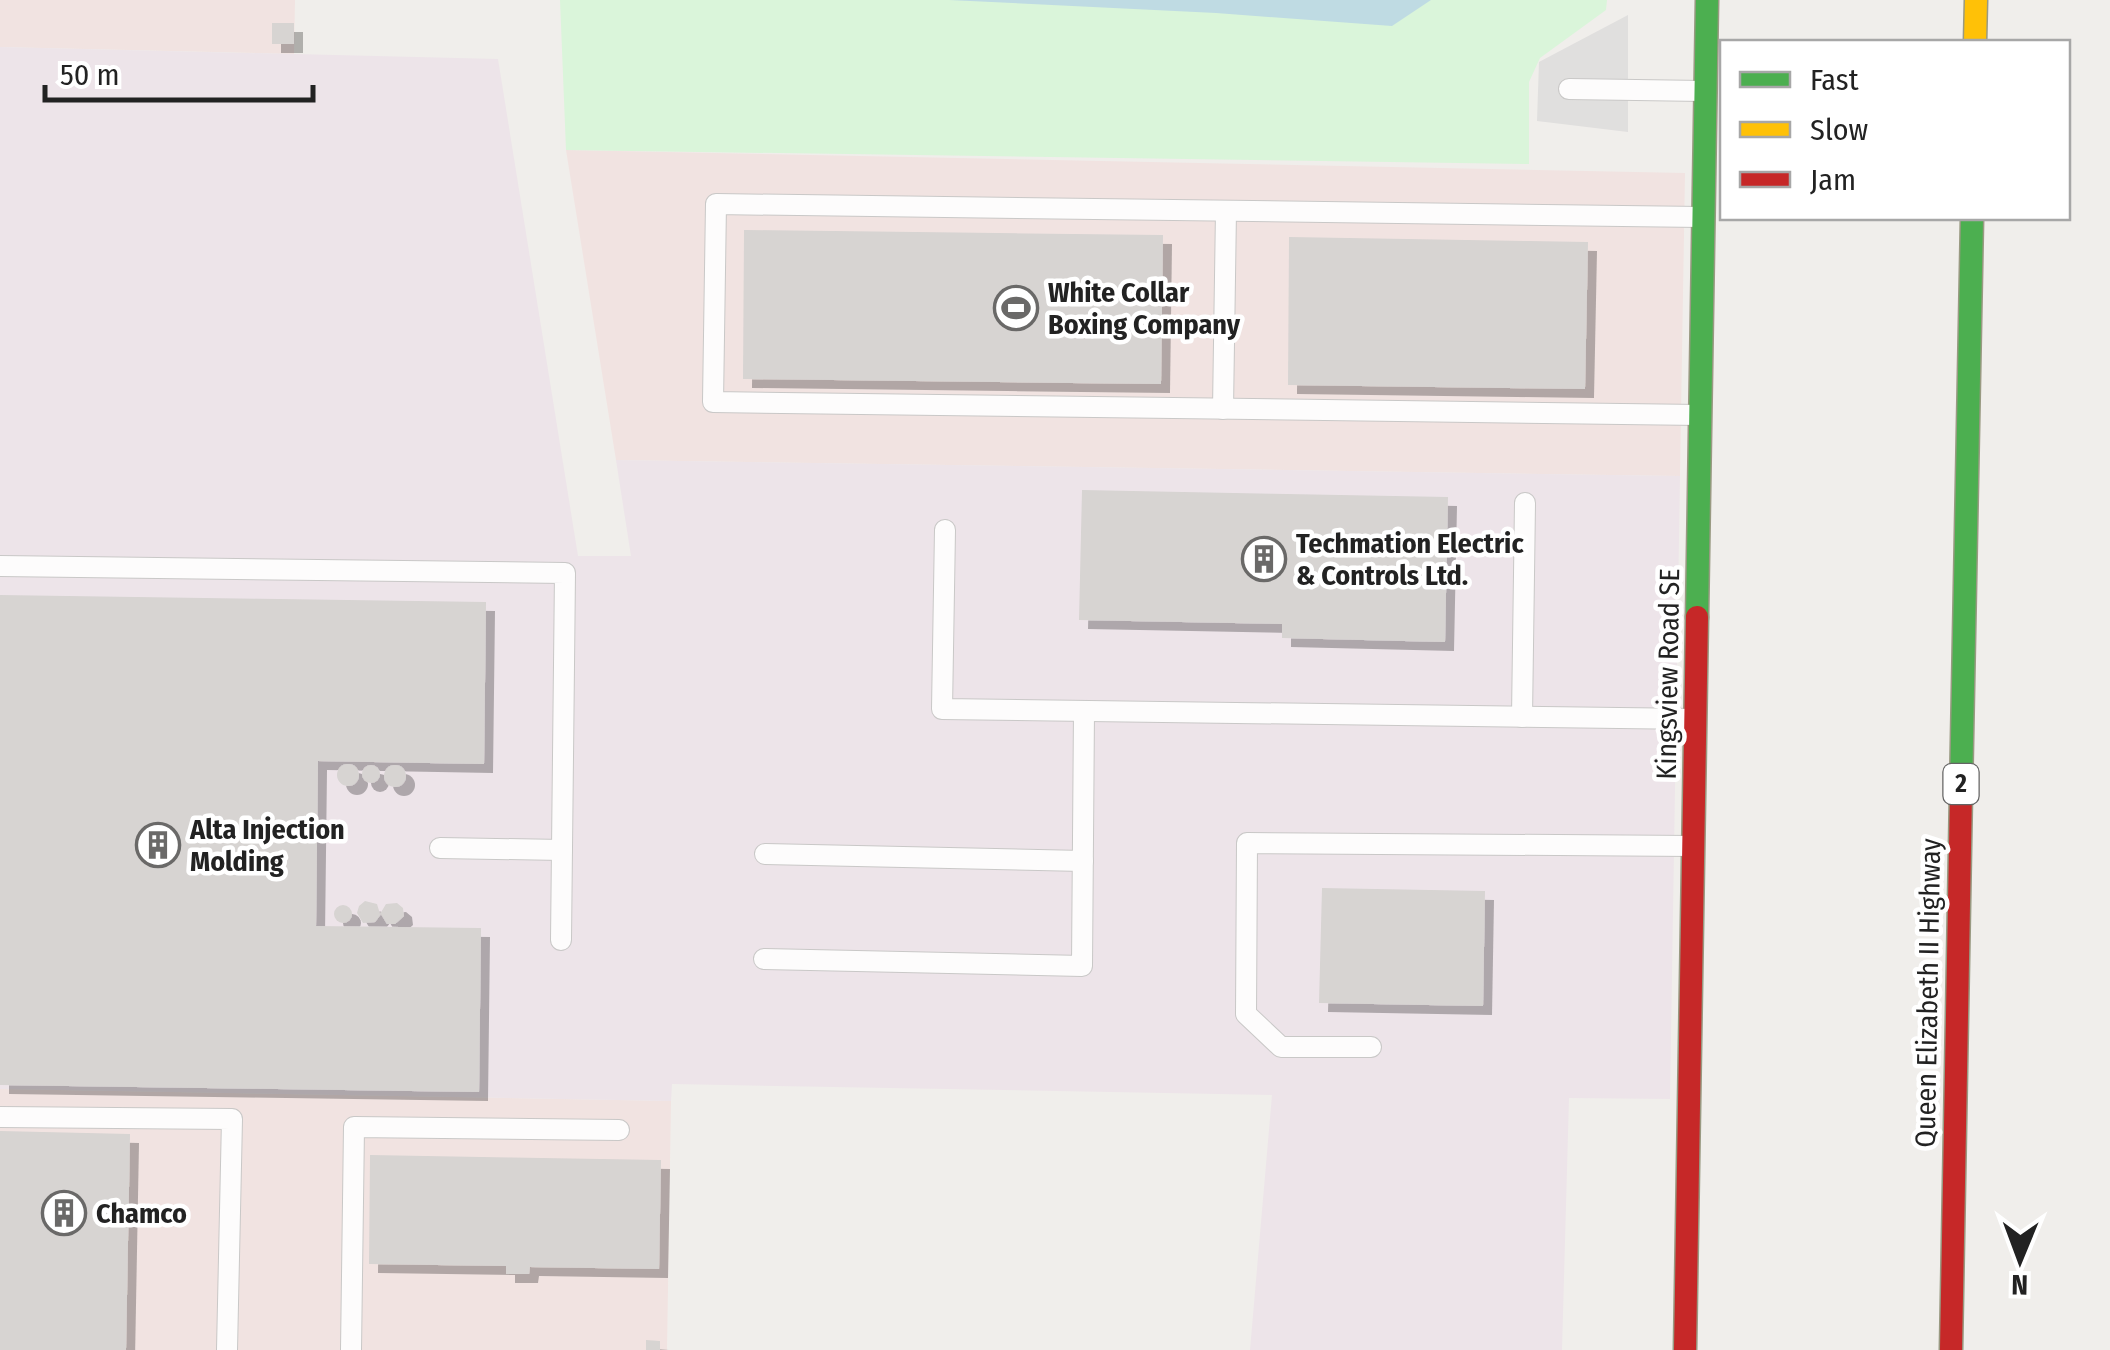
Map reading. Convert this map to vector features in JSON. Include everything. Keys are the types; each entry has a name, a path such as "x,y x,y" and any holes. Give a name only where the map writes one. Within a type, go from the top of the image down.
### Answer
{"main road":[{"name":"Kingsview Road SE","path":"1685,1350 1708,0"},
{"path":"1975,40 1976,0"},
{"name":"Queen Elizabeth II Highway","path":"1951,1350 1972,220"}],"lane":[{"path":"1569,88 1706,91"},
{"path":"1702,415 713,402 716,204 1705,217"},
{"path":"1223,409 1226,211"},
{"path":"1522,717 1525,503"},
{"path":"945,530 942,709 1697,719"},
{"path":"0,566 565,573 561,940"},
{"path":"764,959 1082,966 1084,711"},
{"path":"1371,1047 1281,1047 1246,1014 1247,843 1694,846"},
{"path":"440,848 562,850"},
{"path":"765,854 1083,860"},
{"path":"0,1117 232,1120 227,1350"},
{"path":"351,1350 354,1127 619,1130"}],"shaded area":[{"path":"0,0 295,0 294,54 0,47"},
{"path":"1628,15 1628,132 1537,121 1539,62"},
{"path":"0,47 498,59 578,556 631,556 616,460 1680,476 1670,1099 1569,1098 1562,1350 1250,1350 1272,1095 672,1084 671,1101 0,1089"},
{"path":"566,150 1685,173 1680,476 616,460"},
{"path":"0,1089 671,1101 667,1350 0,1350"}],"green space":[{"path":"560,0 1607,0 1606,10 1540,58 1529,82 1529,164 566,150"}],"water":[{"path":"949,0 1431,0 1392,26"}],"building":[{"path":"272,23 294,23 294,44 272,44"},
{"path":"744,230 1163,235 1161,384 743,379"},
{"path":"1289,237 1588,242 1585,389 1288,385"},
{"name":"Techmation Electric & Controls Ltd.","path":"1082,490 1448,497 1445,642 1282,638 1282,624 1079,620"},
{"name":"Alta Injection Molding","path":"0,595 486,602 484,764 318,761 316,926 481,928 479,1092 0,1085"},
{"path":"344,764 352,764 359,775 352,786 344,786 337,779 337,771"},
{"path":"371,765 378,767 378,781 371,783 364,781 362,774 364,767"},
{"path":"391,765 399,765 406,776 399,787 391,787 384,780 384,772"},
{"path":"1322,888 1485,891 1483,1006 1319,1003"},
{"path":"365,901 377,904 380,914 386,904 397,903 404,916 395,924 387,924 381,914 375,922 363,923 357,913"},
{"path":"343,905 350,907 350,921 343,923 336,921 334,914 336,907"},
{"name":"Chamco","path":"0,1131 130,1134 126,1350 0,1350"},
{"path":"370,1155 661,1160 659,1269 530,1267 529,1274 506,1274 506,1266 369,1264"},
{"path":"646,1340 660,1341 660,1350 646,1350"}],"traffic: fast":[{"path":"1697,617 1707,0"},
{"path":"1961,792 1972,220"}],"traffic: slow":[{"path":"1975,40 1976,0"}],"traffic: jam":[{"path":"1685,1350 1697,617"},
{"path":"1951,1350 1961,792"}],"place":[{"name":"White Collar Boxing Company","path":"1016,308"},
{"name":"Techmation Electric & Controls Ltd.","path":"1264,559"},
{"name":"Alta Injection Molding","path":"158,845"},
{"name":"Chamco","path":"64,1213"}]}
